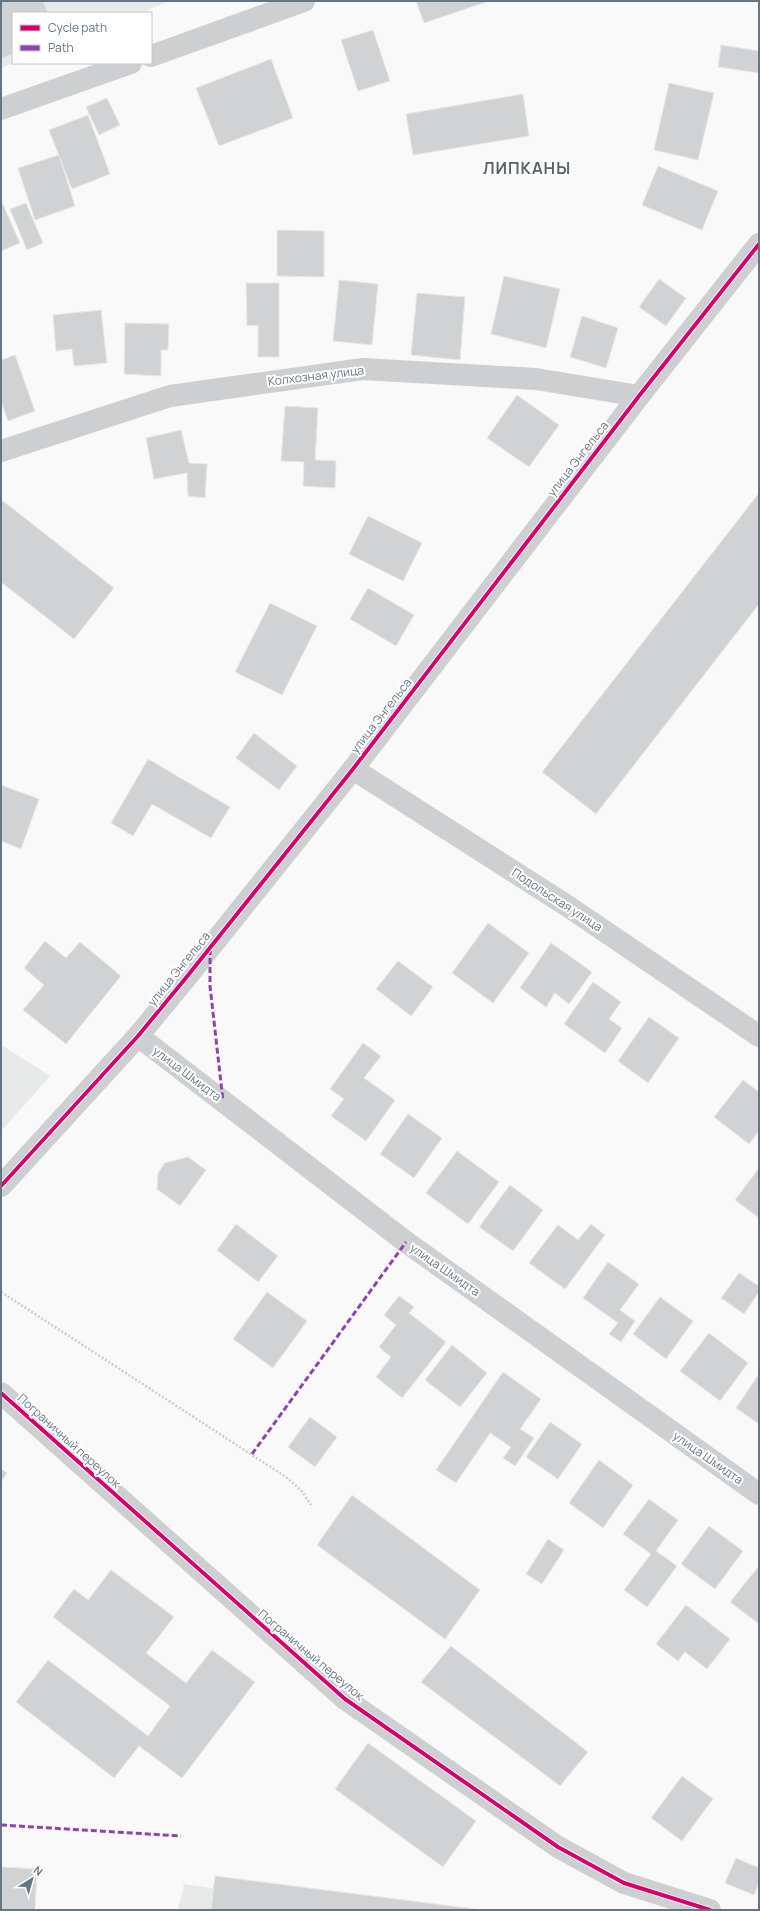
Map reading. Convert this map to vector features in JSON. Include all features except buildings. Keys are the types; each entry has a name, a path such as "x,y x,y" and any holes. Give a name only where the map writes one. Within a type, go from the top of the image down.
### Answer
{"street":[{"path":"152,56 304,1"},
{"path":"1,110 128,64"},
{"name":"улица Энгельса","path":"1,1186 138,1036 353,769 639,396 759,244"},
{"name":"Колхозная улица","path":"1,451 170,396 363,369 536,378 639,396"},
{"name":"Подольская улица","path":"353,769 566,905 759,1036"},
{"name":"улица Шмидта","path":"138,1036 406,1242 759,1494"},
{"name":"Пограничный переулок","path":"1,1393 345,1699 558,1847 624,1883 710,1910"}],"path":[{"path":"1,1292 274,1469 301,1490 311,1505"}],"shaded area":[{"path":"1,1 170,1 142,12 12,12 12,63 1,68"},
{"path":"1,1045 50,1076 1,1131"},
{"path":"184,1884 371,1910 178,1910"}],"marked path":[{"path":"210,949 210,986 223,1101"},
{"path":"252,1454 406,1242"},
{"path":"1,1825 181,1836"}],"cycle path":[{"path":"1,1186 138,1036 185,979 353,769 639,396 759,244"},
{"path":"1,1393 345,1699 558,1847 624,1883 710,1910"}],"district":[{"name":"ЛИПКАНЫ","path":"527,168"}]}
